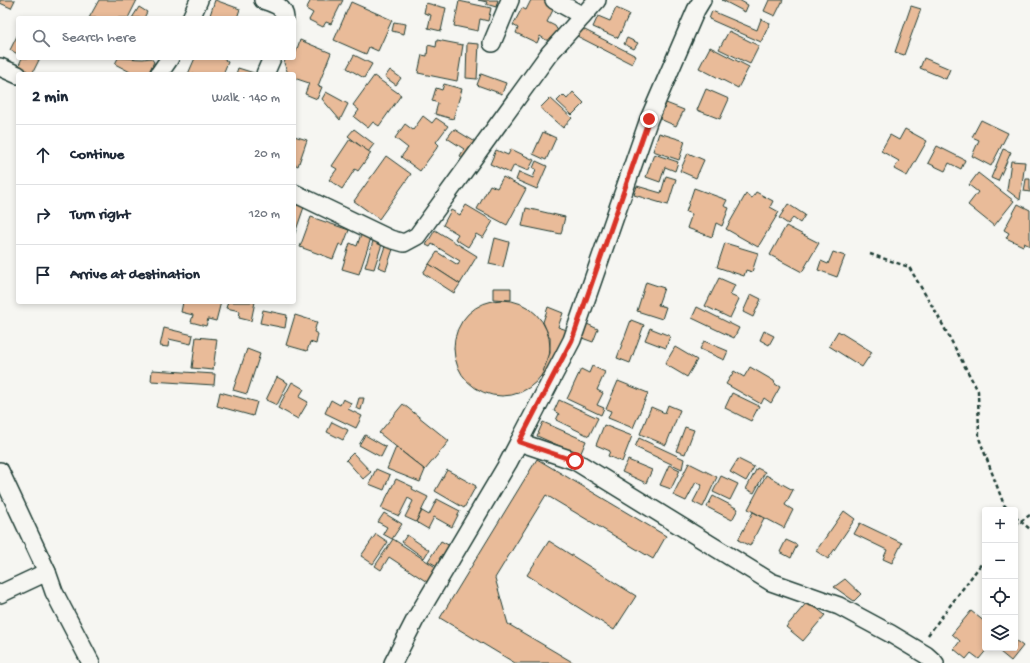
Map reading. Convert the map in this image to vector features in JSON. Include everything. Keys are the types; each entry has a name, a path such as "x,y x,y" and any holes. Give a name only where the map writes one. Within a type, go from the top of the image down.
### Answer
{"street":[{"path":"193,16 199,0"},
{"path":"263,0 278,5 285,12 285,16"},
{"path":"492,43 510,0"},
{"path":"554,0 583,16"},
{"path":"296,194 390,239 404,243 417,236 549,54 597,0"},
{"path":"393,663 415,620 508,463 572,340 649,119 696,10 702,0"},
{"path":"160,72 169,60"},
{"path":"266,72 271,60"},
{"path":"0,67 16,74"},
{"path":"519,442 575,461 771,582 839,606 917,649 935,663"},
{"path":"0,471 47,572 54,592 91,663"},
{"path":"0,594 47,572"}],"path":[{"path":"870,254 909,267 938,316 978,391 979,438 1006,507"},
{"path":"1030,515 1020,522 1030,529"},
{"path":"917,649 982,563"}],"building":[{"path":"0,0 15,0 11,8 0,3"},
{"path":"99,0 137,0 129,16 90,16"},
{"path":"215,0 240,9 238,16 210,16"},
{"path":"311,0 343,0 331,24 326,22 323,27 309,20 313,13 306,9"},
{"path":"478,0 498,0 496,7 486,4 487,2"},
{"path":"531,0 543,0 555,6 547,22 555,26 558,31 558,35 552,41 546,40 540,36 537,43 516,33 518,28 513,25 522,8 526,10"},
{"path":"722,0 739,0 748,5 745,12"},
{"path":"769,0 783,0 775,16 764,11"},
{"path":"459,1 491,8 488,21 480,19 478,31 454,26"},
{"path":"351,2 392,20 378,51 369,47 366,54 334,40"},
{"path":"426,3 446,8 441,31 428,28 431,15 424,13"},
{"path":"911,6 921,9 904,55 895,52"},
{"path":"139,7 147,12 145,16 133,16"},
{"path":"616,8 629,14 618,38 593,27 598,16 610,21"},
{"path":"712,11 757,30 761,19 770,23 761,42 709,19"},
{"path":"394,22 406,24 404,34 392,31"},
{"path":"581,28 636,56 632,64 577,36"},
{"path":"729,31 759,46 750,64 719,49"},
{"path":"16,38 16,53 10,50"},
{"path":"627,38 638,43 634,49 624,44"},
{"path":"300,40 331,53 318,86 322,87 317,99 305,94 309,83 296,79 296,72 287,71 284,63 285,60 296,60 296,52"},
{"path":"437,40 463,45 457,81 418,73 422,55 427,56 428,45 436,47"},
{"path":"467,43 479,44 477,79 466,78"},
{"path":"710,47 749,67 738,88 699,68"},
{"path":"354,55 372,64 364,78 347,68"},
{"path":"924,58 950,69 946,79 920,68"},
{"path":"21,60 39,60 33,72 28,72 18,67"},
{"path":"117,60 152,60 154,62 149,72 130,72 115,64"},
{"path":"194,60 225,60 228,62 224,72 189,72"},
{"path":"238,68 251,72 237,72"},
{"path":"390,70 401,78 396,85 385,77"},
{"path":"481,74 506,83 502,94 477,85"},
{"path":"374,76 401,95 379,126 373,122 368,128 354,117 359,110 353,105"},
{"path":"444,84 462,89 453,119 435,114 438,103 432,101 436,88 442,90"},
{"path":"706,89 729,99 720,119 697,110"},
{"path":"326,92 348,104 340,120 322,99"},
{"path":"573,92 584,103 572,115 557,101 563,95 567,99"},
{"path":"550,98 572,118 563,128 540,108"},
{"path":"666,103 684,110 676,126 660,119"},
{"path":"423,116 432,123 436,118 448,126 436,142 439,145 420,171 401,157 408,148 395,138 405,124 413,130"},
{"path":"981,120 1008,133 991,166 972,156 979,140 972,137"},
{"path":"354,129 374,144 368,152 348,136"},
{"path":"454,129 477,143 467,160 460,156 464,149 447,138"},
{"path":"905,129 927,141 907,176 894,169 899,161 881,151 890,135 899,140"},
{"path":"543,132 556,138 546,160 533,154"},
{"path":"659,133 685,141 679,160 653,151"},
{"path":"296,137 307,140 298,166 296,165"},
{"path":"350,139 371,153 358,171 355,169 342,189 329,180 337,169 332,166"},
{"path":"937,146 965,160 961,169 949,163 945,171 928,163"},
{"path":"511,149 534,160 528,171 514,165 510,173 490,164 496,150 508,155"},
{"path":"1003,149 1011,152 998,181 991,178"},
{"path":"688,153 704,160 696,178 680,171"},
{"path":"654,154 678,162 675,171 665,167 660,182 646,177"},
{"path":"386,156 411,174 379,219 354,201"},
{"path":"536,161 547,166 537,189 516,180 519,172 533,178 536,169 533,168"},
{"path":"1011,161 1025,162 1020,200 1007,190"},
{"path":"978,173 1014,201 994,226 968,205 978,192 969,185"},
{"path":"666,176 676,179 668,205 634,195 637,186 661,193"},
{"path":"503,177 526,189 507,225 477,209 490,185 497,188"},
{"path":"1026,179 1030,179 1030,192 1024,191"},
{"path":"694,188 727,200 724,206 729,208 722,226 716,223 712,237 687,228 692,214 686,212"},
{"path":"756,192 773,201 770,207 779,212 758,247 726,229 746,194 752,198"},
{"path":"788,204 805,215 800,223 793,218 788,224 779,218"},
{"path":"1018,204 1030,210 1030,246 1024,243 1023,246 1006,238 1009,233 1004,230"},
{"path":"296,205 304,207 296,230"},
{"path":"466,205 493,221 483,238 476,234 468,247 455,239 458,234 443,225 451,210 460,215"},
{"path":"526,208 565,217 561,234 522,226"},
{"path":"311,217 349,230 343,246 339,244 333,259 300,247"},
{"path":"786,226 819,243 802,272 770,255"},
{"path":"435,230 477,256 460,284 429,264 437,252 458,265 460,261 432,244 430,247 426,245"},
{"path":"361,234 371,238 359,274 342,269 350,243 357,246"},
{"path":"374,238 383,241 374,269 365,267"},
{"path":"495,238 509,242 503,267 489,264"},
{"path":"386,243 394,246 386,270 378,267"},
{"path":"725,243 758,253 752,272 746,270 744,276 717,267"},
{"path":"833,252 845,256 837,277 818,270 821,261 828,264"},
{"path":"429,264 460,284 454,293 423,273"},
{"path":"719,278 735,285 730,295 739,299 730,318 705,306"},
{"path":"646,282 664,288 658,305 666,307 662,319 637,311"},
{"path":"493,288 511,288 511,300 493,299"},
{"path":"751,294 761,299 753,317 743,312"},
{"path":"502,300 520,303 536,314 547,330 550,348 547,366 536,382 520,393 502,396 484,393 468,382 457,366 454,348 457,330 468,314 484,303"},
{"path":"183,304 220,304 216,321 208,319 206,326 191,322 193,315 181,312"},
{"path":"227,304 255,304 251,321 239,318 240,311 226,308"},
{"path":"548,307 563,313 558,327 567,330 548,379 541,377 550,353 550,338 543,322"},
{"path":"697,307 739,328 734,338 692,318"},
{"path":"263,310 287,315 285,328 260,323"},
{"path":"295,315 317,322 314,332 318,334 316,344 310,342 307,351 286,345"},
{"path":"631,320 644,325 630,363 617,358"},
{"path":"587,324 598,329 593,342 582,338"},
{"path":"164,328 193,335 191,344 169,339 168,347 160,346"},
{"path":"650,328 670,336 666,348 645,340"},
{"path":"764,331 774,336 769,345 760,340"},
{"path":"838,331 872,352 862,367 829,346"},
{"path":"196,337 217,339 213,370 192,368"},
{"path":"704,341 728,351 724,360 700,349"},
{"path":"675,347 697,360 687,377 665,364"},
{"path":"247,349 260,354 247,394 233,390"},
{"path":"592,366 605,372 597,390 603,393 597,405 604,408 601,415 567,399 581,369 589,373"},
{"path":"750,367 774,381 775,384 780,387 771,403 764,398 761,404 726,384 734,371 744,377"},
{"path":"152,370 215,374 214,385 151,381"},
{"path":"277,377 288,383 277,405 266,400"},
{"path":"618,381 648,393 633,428 608,418 611,411 606,409"},
{"path":"292,382 304,389 299,397 308,402 298,419 278,408"},
{"path":"220,392 257,402 253,416 217,406"},
{"path":"732,393 759,406 751,421 725,408"},
{"path":"359,398 364,398 361,410 356,408"},
{"path":"343,399 351,403 348,409 362,416 356,428 325,413 331,400 340,405"},
{"path":"559,400 598,418 589,436 556,420 559,414 554,411"},
{"path":"403,404 449,441 425,470 379,433"},
{"path":"668,405 680,410 666,445 640,434 651,407 665,413"},
{"path":"332,422 348,430 343,440 327,432"},
{"path":"543,422 586,441 580,455 537,436"},
{"path":"604,425 632,436 622,462 608,456 610,451 596,445"},
{"path":"685,427 694,430 685,454 676,451"},
{"path":"365,435 386,447 381,457 359,445"},
{"path":"639,438 684,459 682,469 635,447"},
{"path":"396,447 425,470 420,482 387,469"},
{"path":"353,453 371,472 363,479 346,460"},
{"path":"537,459 666,536 653,559 546,495 495,578 508,624 574,663 515,663 440,618"},
{"path":"738,459 754,467 746,481 730,472"},
{"path":"628,460 652,470 646,483 622,472"},
{"path":"689,463 717,477 703,507 693,502 702,485 696,482 686,501 673,495"},
{"path":"669,465 680,470 671,489 660,485"},
{"path":"757,468 765,472 754,493 746,489"},
{"path":"376,469 390,475 384,490 369,484"},
{"path":"447,470 476,486 464,508 435,491"},
{"path":"766,475 793,490 785,505 793,510 784,528 748,509"},
{"path":"721,476 738,484 730,500 713,492"},
{"path":"396,479 413,487 412,489 428,497 416,522 405,517 413,501 408,498 399,516 381,508"},
{"path":"713,496 738,509 732,520 707,507"},
{"path":"437,499 460,511 452,527 434,517 428,529 416,522 422,511 429,515"},
{"path":"844,511 855,519 828,559 816,551"},
{"path":"753,512 764,518 750,546 738,540"},
{"path":"384,513 402,524 392,539 383,534 387,527 378,522"},
{"path":"860,523 902,543 892,563 883,559 887,550 854,534"},
{"path":"376,534 388,542 373,564 361,556"},
{"path":"407,535 429,550 424,558 402,542"},
{"path":"393,539 437,568 427,582 389,557 381,570 375,566"},
{"path":"786,540 797,545 791,558 780,552"},
{"path":"441,541 452,547 445,557 442,554 439,559 442,562 439,567 428,561"},
{"path":"549,541 636,596 614,630 527,575"},
{"path":"845,579 861,594 854,601 834,587"},
{"path":"808,601 825,615 803,641 786,627"},
{"path":"971,611 982,620 982,651 986,651 979,659 971,653 966,659 954,649 960,641 952,634"},
{"path":"1018,642 1023,646 1011,661 1000,652 1018,651"}],"route":[{"path":"575,461 519,442 572,340 649,119"}]}
